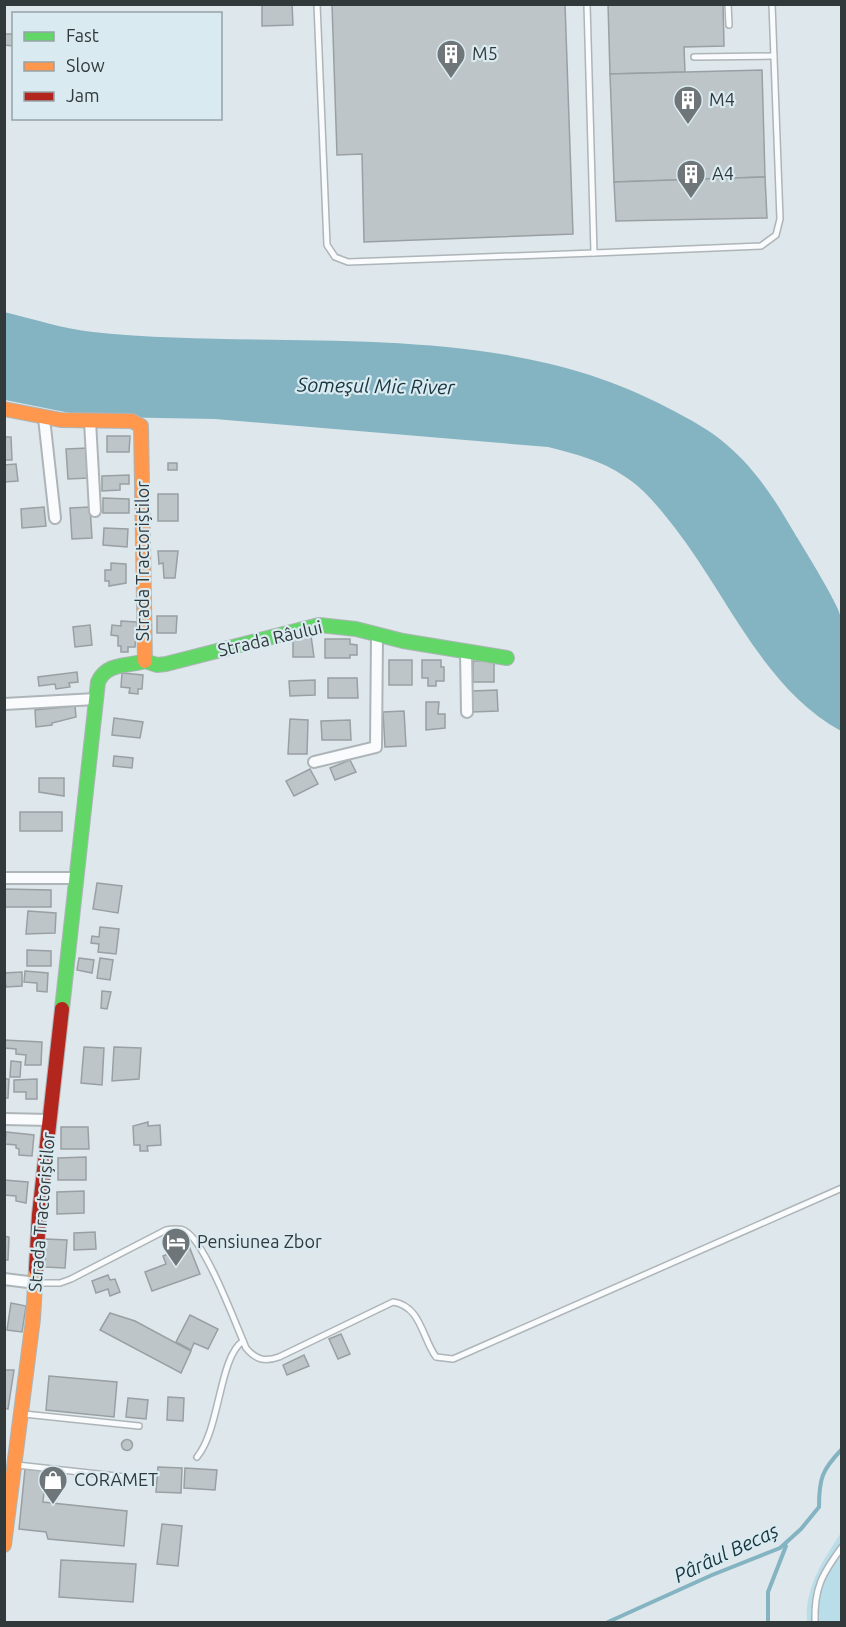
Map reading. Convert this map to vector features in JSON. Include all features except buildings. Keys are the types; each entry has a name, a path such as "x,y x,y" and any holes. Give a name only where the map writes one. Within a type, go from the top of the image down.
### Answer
{"street":[{"path":"4,409 44,418 90,421 94,512"},
{"path":"44,418 55,518"},
{"name":"Strada Tractoriștilor","path":"4,1545 22,1414 36,1283 39,1215 100,673 107,669 133,667 145,661 142,432 138,423 90,421"},
{"name":"Strada Râului","path":"145,661 156,665 166,664 319,625 507,658"},
{"path":"314,762 376,747 377,634"},
{"path":"466,651 466,712"},
{"path":"4,704 96,699"},
{"path":"4,878 76,878"},
{"path":"4,1119 50,1119"},
{"path":"4,1279 36,1283"}],"lane":[{"path":"317,4 327,245 335,257 348,262 761,246 776,235 780,219 772,4"},
{"path":"587,4 594,253"},
{"path":"728,4 729,25"},
{"path":"694,57 774,56"},
{"path":"36,1283 60,1283 166,1230 185,1231 194,1238 204,1255 243,1341 253,1356 271,1360 393,1302 407,1306 415,1315 435,1357 453,1359 842,1188"},
{"path":"197,1457 210,1436 224,1381 236,1347 243,1341"},
{"path":"22,1414 139,1426"},
{"path":"16,1465 125,1477"},
{"path":"815,1623 814,1601 820,1578 842,1547"}],"shaded area":[{"path":"841,1533 841,1622 807,1622 809,1598 816,1575"}],"water":[{"name":"Someşul Mic River","path":"4,312 93,332 165,337 312,340 459,348 531,360 601,379 668,408 699,425 727,445 763,484 839,611 843,660 841,731 814,713 768,666 694,554 652,500 639,487 606,466 588,458 548,447 215,419 106,417 70,413 5,400"}],"waterway":[{"name":"Pârâul Becaș","path":"608,1622 712,1575 780,1548 801,1529 819,1507 823,1475 842,1449"},
{"path":"768,1622 768,1592 786,1546"}],"traffic: fast":[{"path":"145,661 157,665 166,664 319,625 356,629 403,641 507,658"},
{"path":"62,1009 98,682 112,668 145,661"}],"traffic: slow":[{"path":"4,409 61,420 132,421 141,426 145,661"},
{"path":"4,1545 33,1319 36,1269"}],"traffic: jam":[{"path":"36,1269 39,1215 62,1009"}],"place":[{"name":"M5","path":"451,80"},
{"name":"M4","path":"688,126"},
{"name":"A4","path":"691,200"},
{"name":"Pensiunea Zbor","path":"176,1268"},
{"name":"CORAMET","path":"53,1506"}]}
